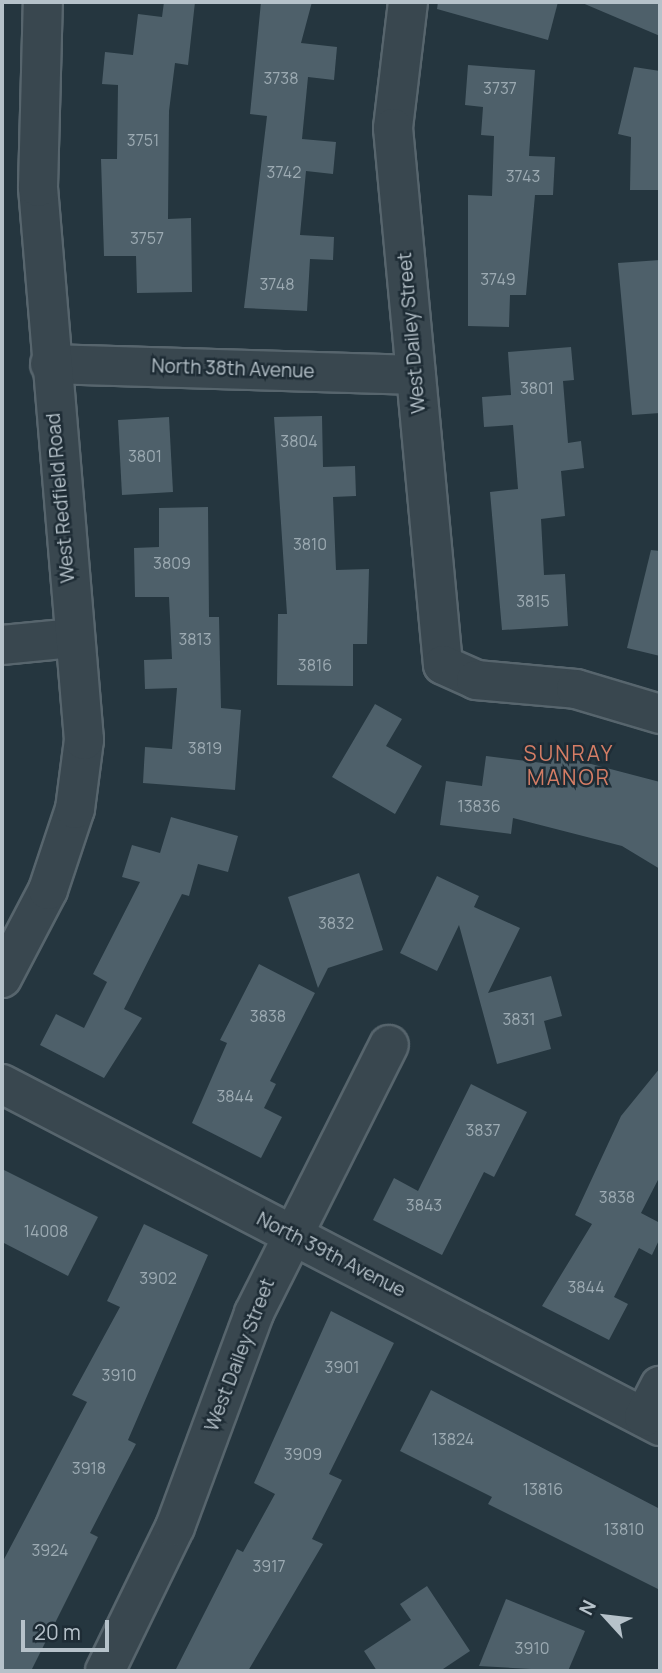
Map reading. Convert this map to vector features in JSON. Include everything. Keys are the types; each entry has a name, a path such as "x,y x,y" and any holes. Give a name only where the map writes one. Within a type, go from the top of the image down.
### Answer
{"street":[{"name":"West Redfield Road","path":"2,978 48,890 75,809 84,740 50,364 38,187 43,2"},
{"name":"West Dailey Street","path":"408,2 393,128 443,665 476,680 576,689 660,714"},
{"name":"North 38th Avenue","path":"50,364 416,375"},
{"path":"2,645 74,638"},
{"name":"West Dailey Street","path":"105,1671 175,1527 254,1313 291,1234 389,1045"},
{"name":"North 39th Avenue","path":"2,1084 291,1234 655,1410"}],"building":[{"path":"164,2 195,2 188,65 175,63 169,111 168,219 191,218 192,292 137,293 136,256 104,256 101,159 117,159 118,85 102,84 105,52 133,55 138,14 162,17"},
{"path":"261,2 312,2 301,43 337,47 334,80 308,77 302,139 336,142 333,174 306,171 300,235 334,237 333,260 310,259 307,311 244,308 267,116 250,114"},
{"path":"438,2 558,2 548,40 437,9"},
{"path":"580,2 660,2 660,36"},
{"path":"468,65 535,70 529,156 555,157 553,195 535,195 526,295 510,295 509,327 468,326 468,195 492,196 494,136 481,135 483,107 465,105"},
{"path":"634,67 660,71 660,190 630,190 631,137 618,134"},
{"path":"660,260 660,413 632,415 618,263"},
{"path":"571,347 574,380 563,381 568,443 581,441 584,468 561,471 565,516 541,519 544,575 565,574 568,626 502,630 490,492 518,489 513,425 484,427 482,397 511,395 508,352"},
{"path":"322,416 323,467 355,466 356,496 333,497 336,570 369,569 367,644 353,644 353,686 277,685 278,614 287,614 274,417"},
{"path":"169,417 173,492 122,495 118,420"},
{"path":"208,507 209,617 219,617 221,708 241,710 235,790 143,783 145,747 172,749 177,688 145,689 144,660 172,659 169,597 135,597 134,548 159,547 159,508"},
{"path":"651,550 660,551 660,656 627,648"},
{"path":"375,704 402,719 386,746 422,766 395,814 332,777"},
{"path":"553,754 660,782 660,869 622,846 513,818 511,834 440,825 446,781 482,786 486,756 551,764"},
{"path":"171,817 238,836 228,872 198,864 189,896 182,894 124,1009 142,1018 104,1078 40,1045 56,1014 84,1028 107,982 93,974 140,882 122,877 132,845 160,853"},
{"path":"359,873 383,950 328,968 318,988 288,897"},
{"path":"437,876 479,896 474,907 520,928 488,993 551,976 562,1016 544,1021 551,1049 497,1064 459,925 437,971 400,953"},
{"path":"259,964 315,993 270,1081 276,1084 264,1108 282,1117 261,1158 192,1123 227,1043 220,1040"},
{"path":"660,1068 660,1176 641,1213 660,1223 660,1238 652,1255 639,1248 614,1297 628,1304 609,1340 542,1306 592,1224 575,1215 621,1116"},
{"path":"471,1084 527,1112 494,1177 484,1172 442,1255 373,1220 394,1178 418,1191"},
{"path":"2,1169 98,1217 68,1276 2,1242"},
{"path":"144,1224 208,1255 128,1440 136,1444 90,1533 98,1537 31,1671 2,1671 2,1563 87,1402 72,1395 120,1307 107,1301"},
{"path":"331,1311 394,1343 329,1474 342,1480 312,1539 323,1544 248,1671 175,1671 237,1549 243,1552 275,1494 254,1483"},
{"path":"431,1390 660,1509 660,1590 488,1504 492,1497 400,1451"},
{"path":"427,1586 470,1651 440,1671 377,1671 364,1651 411,1620 400,1604"},
{"path":"506,1599 585,1631 568,1671 479,1666"}],"district":[{"name":"SUNRAY MANOR","path":"569,765"}]}
